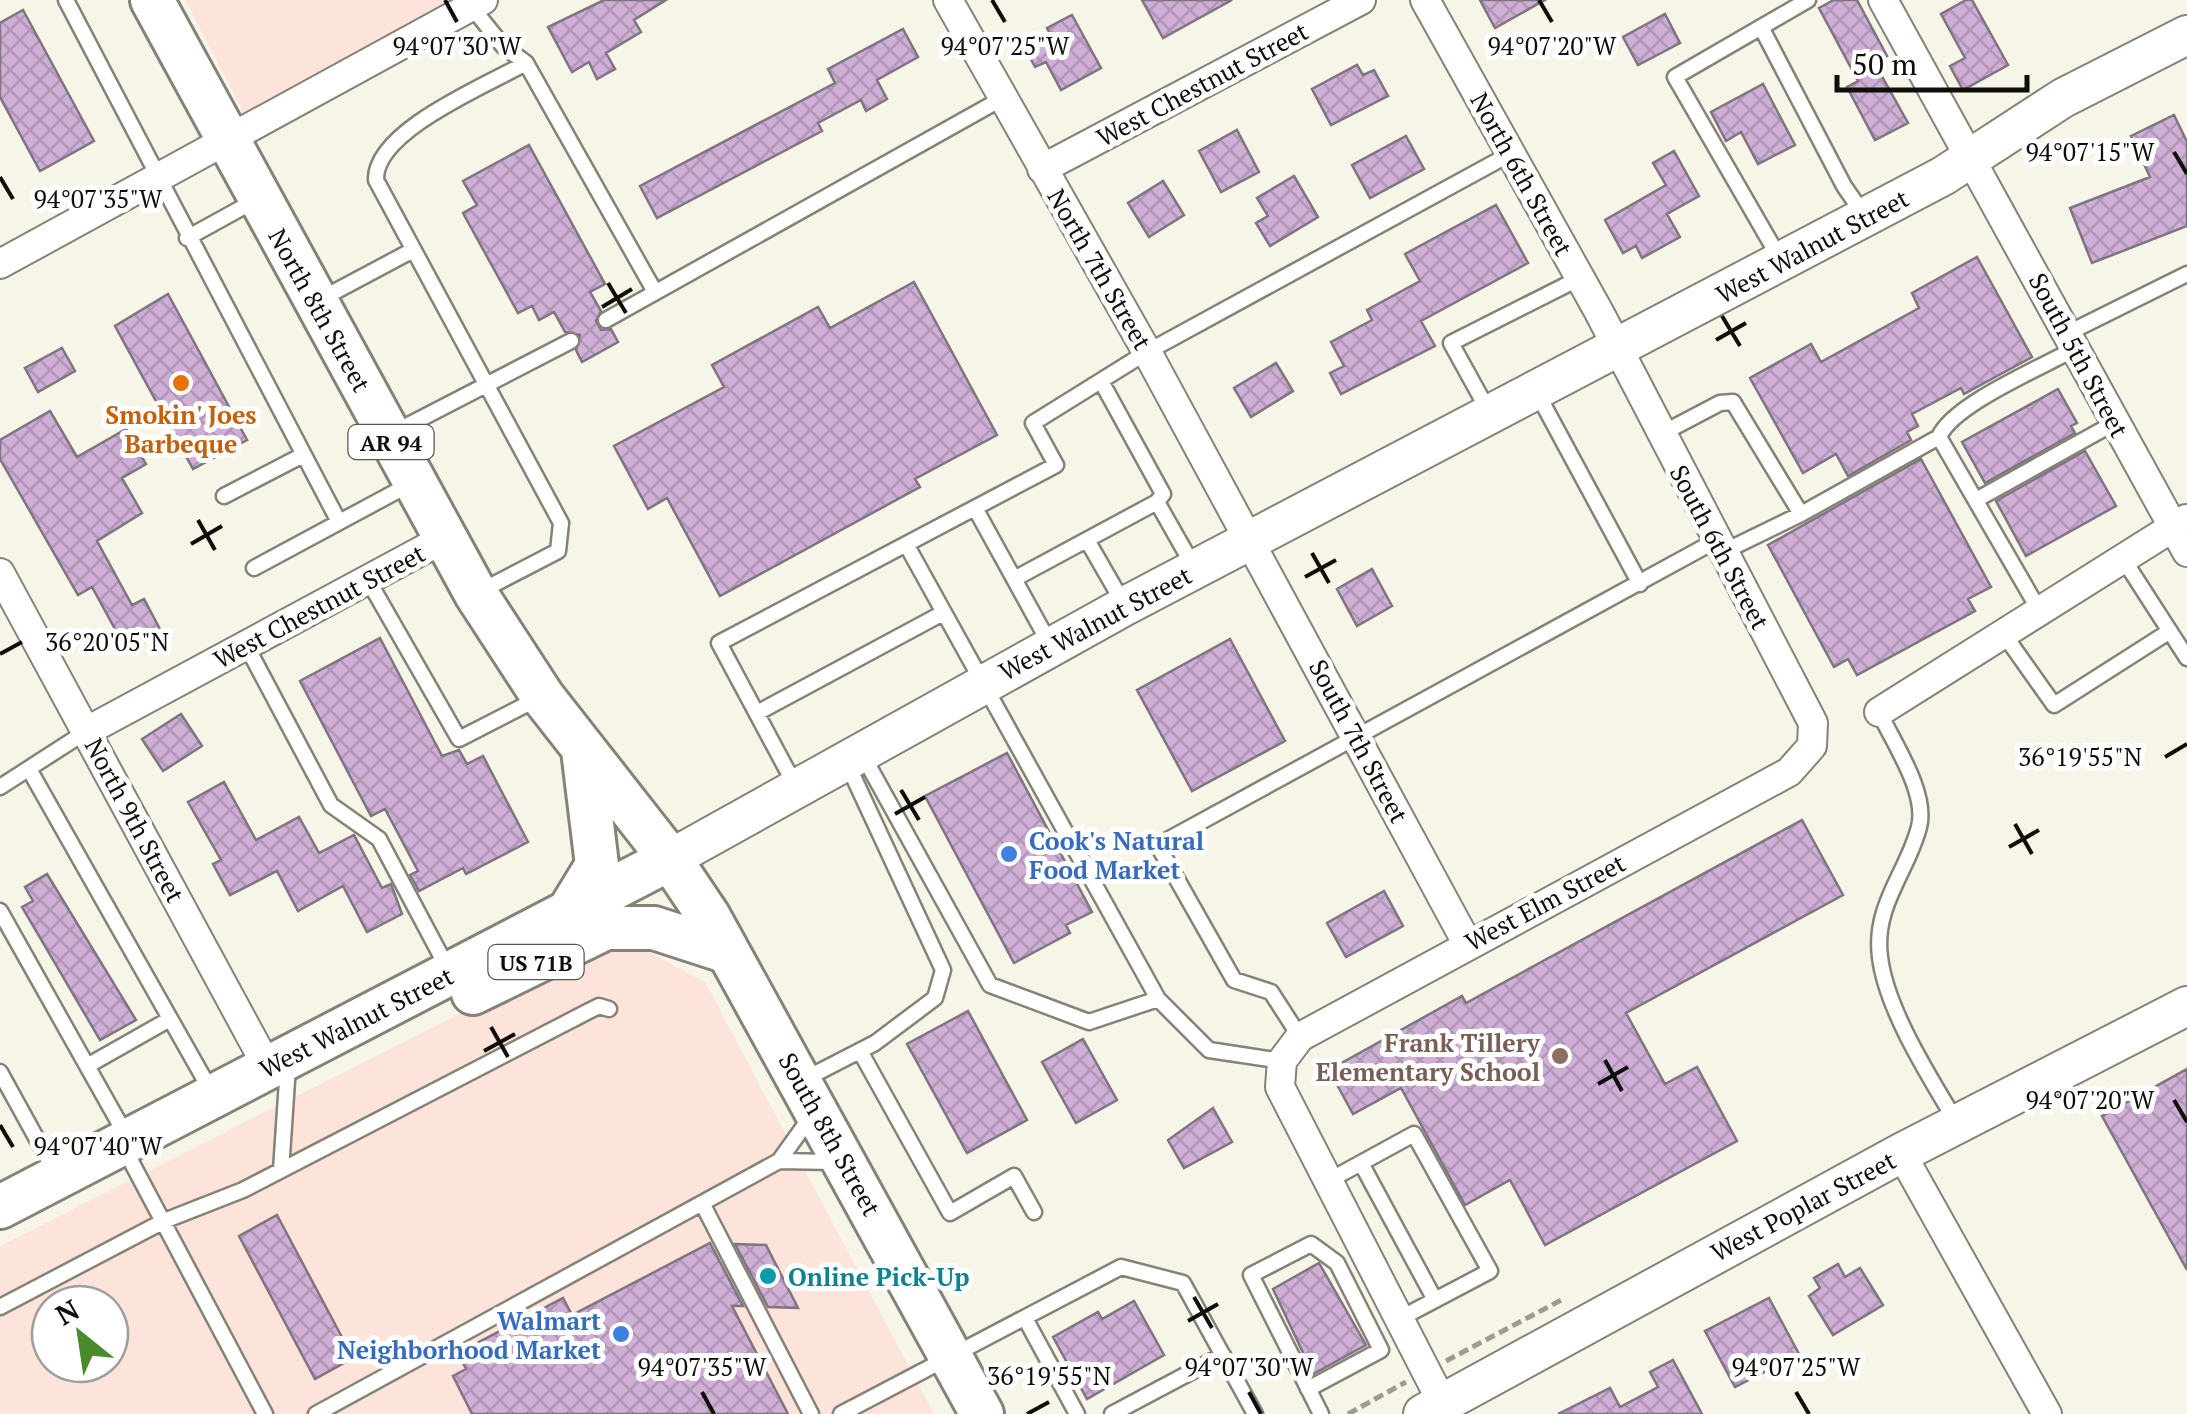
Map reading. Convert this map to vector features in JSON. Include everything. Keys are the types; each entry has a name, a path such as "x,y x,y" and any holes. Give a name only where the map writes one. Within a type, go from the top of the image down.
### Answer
{"main road":[{"name":"North 8th Street","path":"152,0 476,594 542,696 670,859"},
{"name":"West Walnut Street","path":"0,1208 670,859 1125,606 1782,263 1972,157 2063,98 2187,35"},
{"path":"569,911 596,865 582,745"},
{"name":"South 8th Street","path":"670,859 728,952 982,1414"},
{"name":"US 71B","path":"346,1027 435,1012 606,928 654,928 728,952"},
{"name":"West Poplar Street","path":"1432,1408 1902,1153 2187,1006"}],"street":[{"name":"North 7th Street","path":"948,0 1250,540"},
{"name":"West Chestnut Street","path":"1042,168 1361,0"},
{"name":"North 6th Street","path":"1425,0 1616,350"},
{"name":"South 5th Street","path":"1883,0 2116,422 2180,522 2187,552"},
{"path":"0,264 477,3"},
{"name":"South 6th Street","path":"1616,350 1813,723 1812,746"},
{"path":"1879,712 2180,522"},
{"name":"West Chestnut Street","path":"87,731 445,538"},
{"name":"South 7th Street","path":"1250,540 1467,943"},
{"name":"North 9th Street","path":"0,573 278,1062"},
{"name":"West Elm Street","path":"1282,1061 1300,1037 1467,943 1789,772 1812,746"},
{"path":"1282,1061 1280,1087 1399,1319 1432,1408"},
{"path":"1902,1153 2047,1414"}],"lane":[{"path":"66,0 187,238 339,522"},
{"path":"1782,263 1675,77 1808,0"},
{"path":"477,3 503,46 526,63 655,292"},
{"path":"1761,28 1844,186 1864,216"},
{"path":"476,594 558,551 562,522 376,180 382,153 408,130 526,63"},
{"path":"606,320 1003,98"},
{"path":"796,787 719,643 1056,465 1033,423 1147,352 1510,154"},
{"path":"187,238 258,199"},
{"path":"316,301 413,250"},
{"path":"1300,1037 1270,992 1234,980 1160,851 1162,842 1640,584 1801,514 1939,437 1944,426 1964,411 2072,341 2187,274"},
{"path":"1490,415 1451,343 1580,278"},
{"path":"388,435 570,341"},
{"path":"1014,579 1157,502 1163,494 1101,381"},
{"path":"1536,392 1640,584"},
{"path":"1660,434 1720,404 1733,402 1801,514"},
{"path":"1976,500 2116,422"},
{"path":"1939,437 2039,610"},
{"path":"224,496 303,456"},
{"path":"254,568 414,482"},
{"path":"1157,502 1195,569"},
{"path":"975,508 1052,646"},
{"path":"1087,540 1125,606"},
{"path":"906,544 1158,999 1210,1050 1282,1061"},
{"path":"2122,557 2187,658"},
{"path":"368,580 459,739 542,696"},
{"path":"757,713 943,613"},
{"path":"2003,633 2054,705 2170,631"},
{"path":"246,645 331,805 379,839 450,973"},
{"path":"1879,712 1915,790 1920,824 1889,889 1879,953 1886,988 1958,1124"},
{"path":"0,787 87,731"},
{"path":"854,756 990,985 1088,1022 1158,999"},
{"path":"780,1161 808,1095 860,1050 935,998 943,970 854,756"},
{"path":"29,769 214,1096"},
{"path":"0,912 87,1066 265,1414"},
{"path":"0,1306 164,1221 281,1170 599,1006 609,1009"},
{"path":"87,1066 170,1018"},
{"path":"860,1050 950,1212 1014,1176 1034,1212"},
{"path":"278,1062 281,1170"},
{"path":"0,1072 58,1177"},
{"path":"1328,1181 1414,1134 1490,1271 1399,1319"},
{"path":"316,1414 780,1161 846,1162"},
{"path":"1362,1163 1435,1300"},
{"path":"702,1203 811,1414"},
{"path":"1308,1389 1381,1350 1337,1263 1312,1244 1251,1275 1308,1389 1321,1414"},
{"path":"841,1414 1121,1268 1183,1284 1255,1414"},
{"path":"1026,1320 1077,1414"},
{"path":"1112,1414 1222,1355"}],"shaded area":[{"path":"185,0 466,0 246,117"},
{"path":"616,945 648,952 705,982 934,1414 0,1414 0,1246 580,953"}],"building":[{"path":"604,0 666,0 634,20 641,32 606,53 615,69 597,79 589,62 572,72 548,27"},
{"path":"1142,0 1232,0 1163,38"},
{"path":"1480,0 1545,0 1495,28"},
{"path":"1834,0 1857,0 1887,56 1874,62 1908,123 1875,140 1847,87 1858,81 1819,8"},
{"path":"1972,0 2008,65 1963,90 1950,66 1965,58 1941,14"},
{"path":"23,10 94,141 40,171 0,97 0,23"},
{"path":"1665,14 1680,43 1638,65 1623,37"},
{"path":"1072,15 1101,68 1061,90 1046,62 1035,67 1026,50 1051,36 1047,28"},
{"path":"903,29 918,57 877,80 887,99 866,111 861,100 818,123 822,131 657,218 640,186 835,83 828,69"},
{"path":"1357,65 1363,75 1374,70 1388,96 1331,125 1312,89"},
{"path":"1763,84 1795,145 1758,164 1741,132 1726,141 1711,112"},
{"path":"2174,115 2187,142 2187,226 2092,263 2070,208 2150,177 2131,136"},
{"path":"1237,130 1259,172 1221,192 1199,151"},
{"path":"1406,136 1424,169 1370,198 1352,165"},
{"path":"529,145 605,284 590,292 601,311 596,321 601,330 611,329 618,342 582,362 576,350 580,335 565,332 554,312 539,320 532,306 518,313 463,213 477,205 463,181"},
{"path":"1674,151 1699,196 1667,214 1680,237 1642,258 1636,246 1623,253 1605,220 1666,185 1653,163"},
{"path":"1294,176 1318,217 1270,246 1256,223 1268,216 1257,198"},
{"path":"1163,181 1184,215 1149,237 1128,203"},
{"path":"1496,205 1528,263 1421,321 1435,346 1341,394 1330,373 1344,366 1331,342 1372,320 1367,310 1420,281 1405,254"},
{"path":"1977,257 2032,357 1964,394 1961,388 1912,414 1918,426 1907,432 1911,440 1848,476 1836,454 1803,473 1750,378 1811,344 1821,362 1919,308 1912,293"},
{"path":"914,282 997,435 915,479 920,487 720,596 667,498 648,509 614,446 724,387 712,365 818,307 830,328"},
{"name":"Smokin' Joes Barbeque","path":"168,294 247,440 193,469 115,326"},
{"path":"62,348 75,371 38,392 25,368"},
{"path":"1276,363 1293,391 1251,417 1234,388"},
{"path":"2058,389 2077,423 2071,426 2075,433 1985,483 1962,442"},
{"path":"50,411 77,457 126,429 146,464 122,478 142,513 97,541 132,605 144,599 162,633 127,651 92,587 78,595 0,459 0,440"},
{"path":"2085,451 2116,506 2026,556 1996,501"},
{"path":"1921,459 1991,587 1968,599 1975,611 1857,675 1848,659 1834,667 1768,545"},
{"path":"1372,569 1392,606 1357,626 1337,589"},
{"path":"380,638 442,756 459,750 467,764 483,756 528,842 466,874 463,868 419,891 410,875 418,871 385,809 371,816 300,681"},
{"path":"1230,639 1285,741 1192,791 1137,690"},
{"path":"181,714 202,746 163,771 142,739"},
{"name":"Cook's Natural Food Market","path":"1007,753 1092,912 1066,925 1070,933 1014,963 925,796"},
{"path":"224,782 256,840 299,817 319,853 354,835 382,888 391,884 402,914 367,932 343,886 298,911 277,871 230,895 213,864 221,860 188,802"},
{"path":"1802,820 1843,895 1626,1013 1665,1084 1697,1067 1737,1141 1545,1245 1510,1180 1465,1205 1401,1088 1353,1114 1329,1070 1462,996 1466,1003"},
{"path":"47,874 136,1020 100,1040 22,907 33,901 25,887"},
{"path":"1384,891 1403,926 1346,957 1327,923"},
{"path":"968,1011 1027,1120 967,1153 907,1044"},
{"path":"1083,1039 1117,1100 1076,1123 1042,1062"},
{"path":"2187,1069 2187,1270 2102,1116"},
{"path":"1213,1108 1232,1142 1184,1168 1168,1140"},
{"name":"Walmart Neighborhood Market","path":"277,1215 353,1358 315,1379 239,1236"},
{"name":"Walmart Neighborhood Market","path":"710,1243 743,1306 732,1306 788,1414 472,1414 453,1376 466,1369 458,1353 563,1298 572,1315"},
{"name":"Online Pick-Up","path":"735,1244 766,1245 798,1308 768,1307"},
{"path":"1319,1263 1366,1345 1313,1374 1273,1289"},
{"path":"1838,1264 1845,1277 1860,1268 1883,1305 1833,1335 1809,1296 1820,1288 1814,1278"},
{"path":"1769,1298 1799,1354 1735,1387 1705,1331"},
{"path":"1134,1301 1164,1355 1087,1399 1053,1337 1098,1312 1102,1319"},
{"path":"1673,1360 1702,1414 1558,1414 1610,1388 1620,1407 1658,1387 1650,1372"}],"place":[{"name":"Smokin' Joes Barbeque","path":"181,383"},
{"name":"Cook's Natural Food Market","path":"1009,854"},
{"name":"Frank Tillery Elementary School","path":"1560,1056"},
{"name":"Online Pick-Up","path":"768,1276"},
{"name":"Walmart Neighborhood Market","path":"621,1334"}]}
